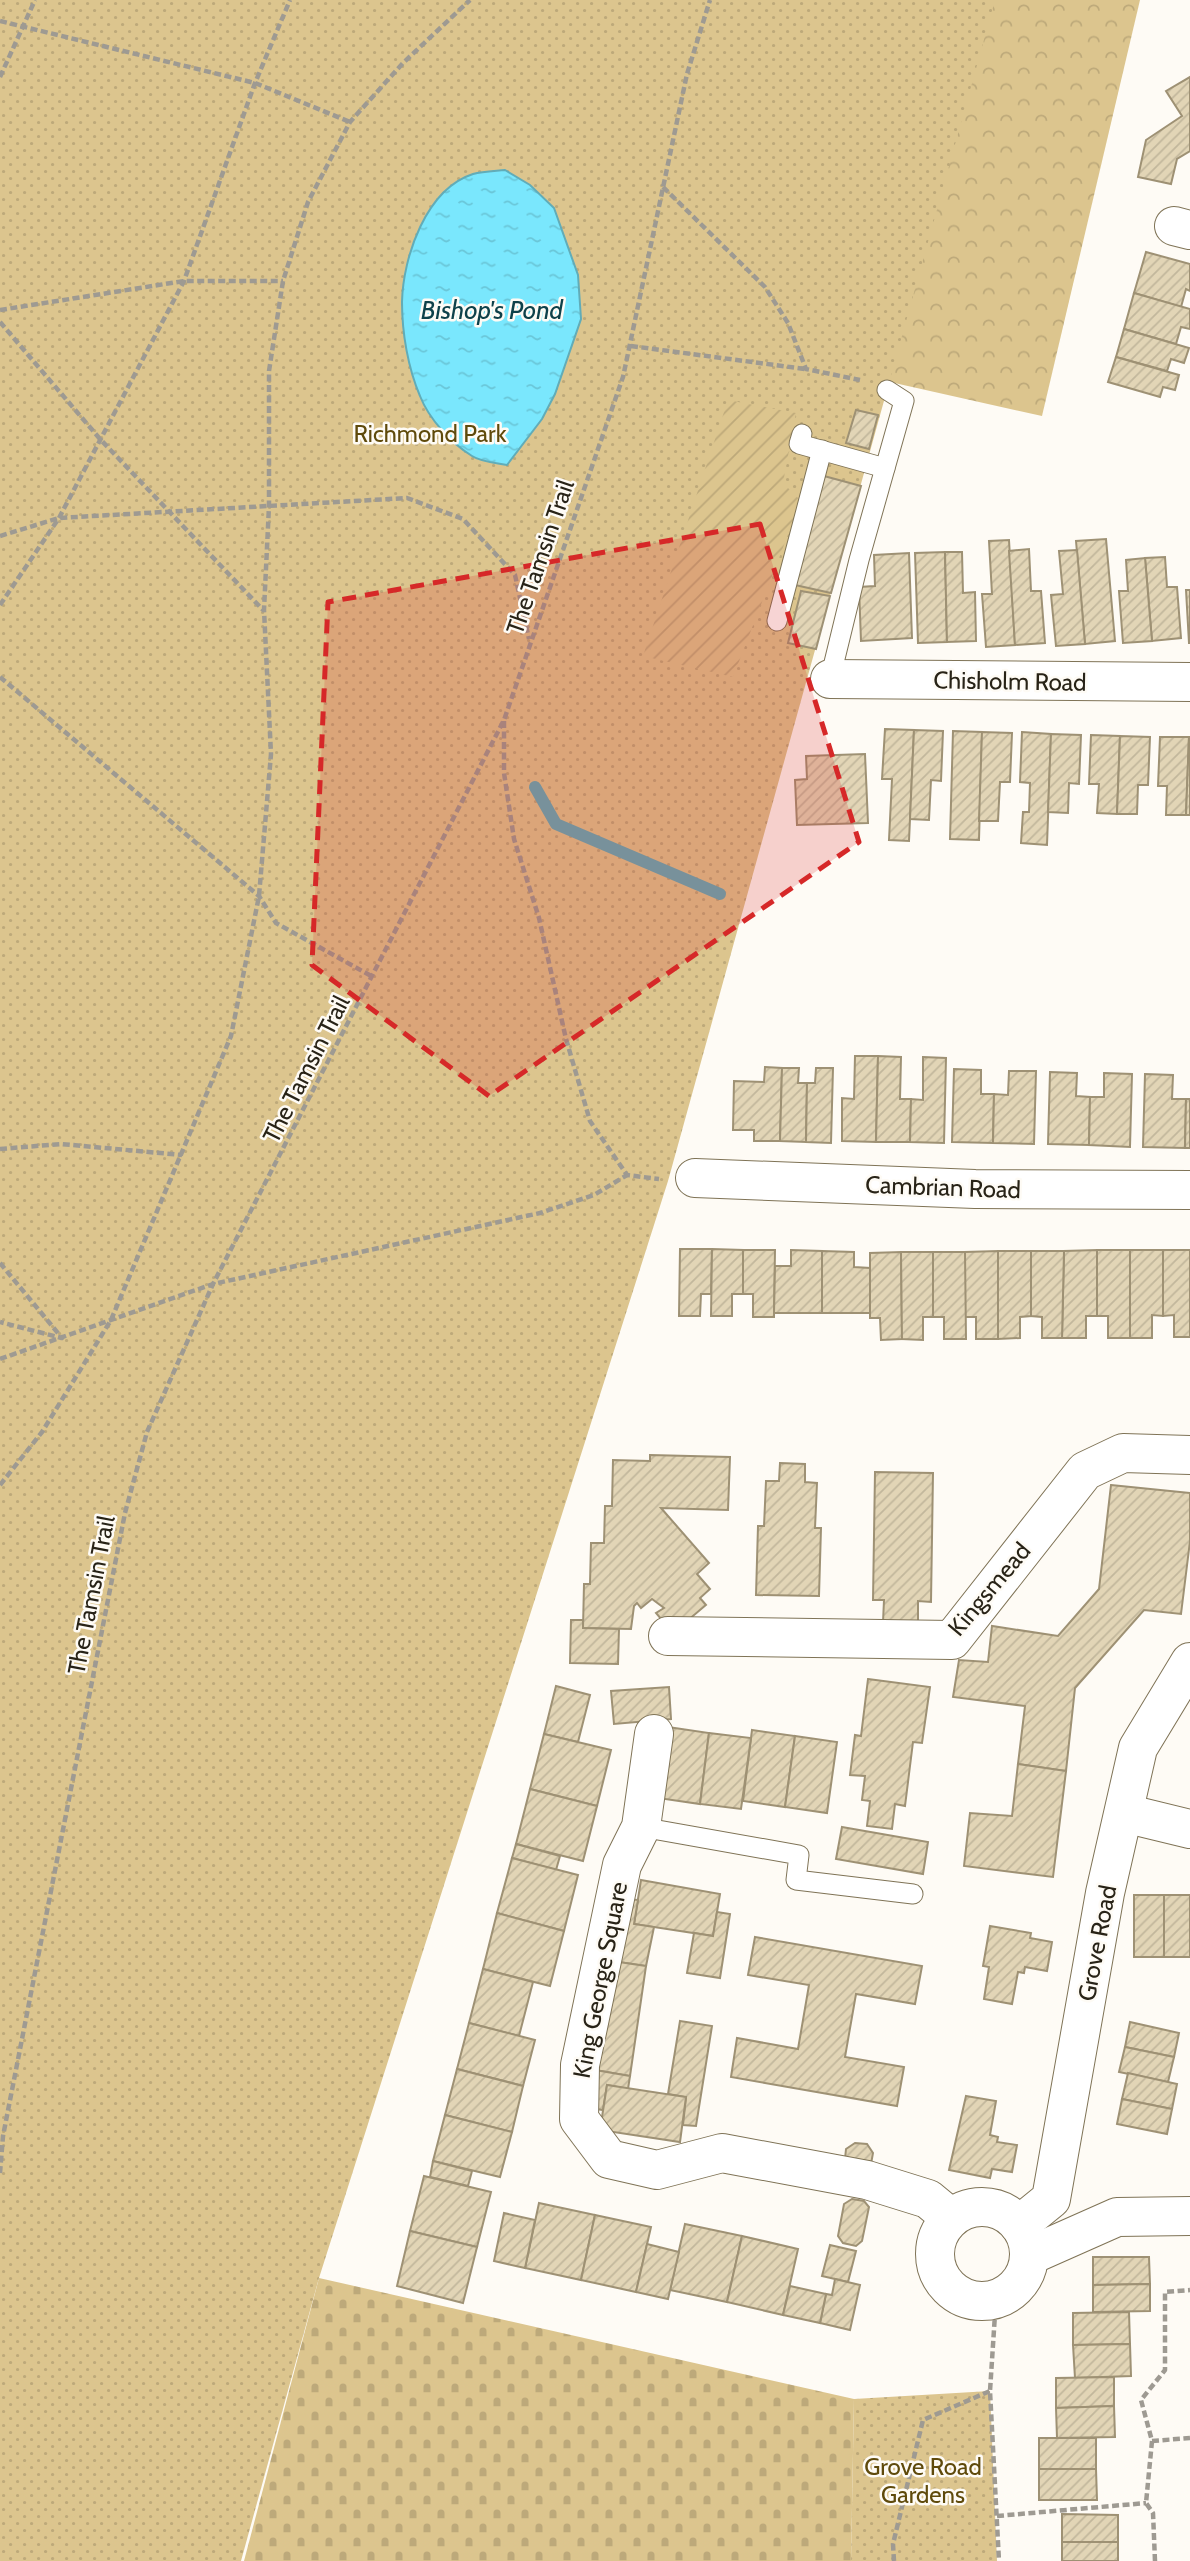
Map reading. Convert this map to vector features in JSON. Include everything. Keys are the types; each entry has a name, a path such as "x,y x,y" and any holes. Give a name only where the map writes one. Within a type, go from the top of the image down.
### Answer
{"street":[{"name":"Chisholm Road","path":"830,679 1190,682"},
{"name":"Cambrian Road","path":"695,1178 975,1189 1190,1190"},
{"name":"Kingsmead","path":"668,1636 951,1640 1085,1471 1123,1453 1190,1455"},
{"name":"Grove Road","path":"1024,2240 1051,2199 1105,1893 1138,1748 1190,1662"},
{"name":"King George Square","path":"654,1734 641,1827 622,1865 580,2065 579,2119 609,2159 657,2170 722,2153 867,2180 928,2199 951,2218"},
{"path":"1124,1814 1190,1829"},
{"path":"988,2207 1003,2212 1024,2240 1020,2282 996,2299 975,2301 959,2295 940,2277 934,2254 937,2238 951,2218 972,2208 988,2207"},
{"path":"1024,2240 1117,2217 1190,2216"}],"lane":[{"path":"830,679 904,401 887,390"},
{"path":"802,434 799,444 885,468"},
{"path":"777,621 822,450"},
{"path":"641,1827 799,1855 796,1880 912,1894"}],"path":[{"path":"0,77 35,0"},
{"path":"0,605 59,518 184,281 255,83 290,0"},
{"path":"0,1485 42,1432 111,1320 232,1036 259,896 271,754 264,610 269,506 269,371 283,281 308,202 350,122 403,63 470,0"},
{"name":"The Tamsin Trail","path":"0,2173 4,2136 125,1513 147,1432 213,1284 504,720 529,640 623,377 687,74 710,0"},
{"path":"0,21 255,83 350,122"},
{"path":"663,187 765,287 788,323 806,369"},
{"path":"0,310 184,281 283,281"},
{"path":"0,322 100,439 264,610"},
{"path":"631,346 849,376 887,390"},
{"path":"0,536 59,518 407,498 463,519 515,575 529,640"},
{"path":"0,677 259,896 276,923 373,977"},
{"path":"504,720 505,773 514,839 539,918 566,1039 590,1121 627,1175"},
{"path":"0,1149 61,1144 182,1155"},
{"path":"0,1359 213,1284 540,1213 594,1195 627,1175 668,1181 695,1178"},
{"path":"0,1263 62,1338"},
{"path":"0,1322 62,1338"},
{"path":"1155,2561 1153,2513 1146,2503 1152,2441 1141,2400 1165,2370 1165,2291 1190,2290"},
{"path":"996,2299 990,2391 999,2561"},
{"path":"894,2561 893,2544 923,2420 990,2391"},
{"path":"1152,2441 1190,2438"},
{"path":"997,2516 1146,2503"}],"highlighted area":[{"path":"760,524 859,842 489,1096 312,965 328,602"}],"green space":[{"name":"Richmond Park","path":"0,0 995,0 668,1181 319,2278 241,2561 0,2561"},
{"path":"601,0 1140,0 1042,416 890,382"},
{"path":"728,400 796,413 783,483 801,501 733,677 643,656"},
{"path":"319,2278 854,2399 851,2561 244,2561"},
{"name":"Grove Road Gardens","path":"990,2391 997,2561 851,2561 854,2399"}],"water":[{"name":"Bishop's Pond","path":"505,170 530,185 554,208 578,275 581,319 555,394 542,419 507,465 484,461 464,451 429,413 409,362 402,302 407,265 420,227 430,209 456,182 477,173"}],"building":[{"path":"1190,77 1190,151 1177,159 1171,184 1138,177 1146,140 1182,116 1166,91"},
{"path":"1146,252 1190,264 1190,291 1186,289 1181,307 1134,293"},
{"path":"1134,293 1190,309 1190,329 1181,327 1176,344 1124,329"},
{"path":"1124,329 1189,348 1184,363 1171,359 1167,371 1116,357"},
{"path":"1116,357 1179,375 1175,390 1163,387 1160,397 1108,382"},
{"path":"856,410 878,415 869,449 846,443"},
{"path":"824,476 861,486 831,593 795,585"},
{"path":"1106,539 1115,641 1085,644 1076,541"},
{"path":"1009,540 1015,645 986,647 982,594 992,594 989,541"},
{"path":"1029,549 1031,591 1041,591 1045,643 1015,645 1009,551"},
{"path":"1077,550 1085,644 1056,646 1051,595 1063,594 1059,551"},
{"path":"945,552 947,642 918,643 915,553"},
{"path":"945,552 962,552 963,593 975,592 976,641 947,642"},
{"path":"909,553 912,638 861,641 859,587 875,586 874,555"},
{"path":"1165,557 1167,587 1177,587 1181,638 1152,641 1145,558"},
{"path":"1145,558 1152,641 1123,643 1119,591 1128,591 1126,560"},
{"path":"1186,590 1190,590 1190,643 1189,643"},
{"path":"801,591 830,596 816,649 788,643"},
{"path":"885,729 914,730 909,841 889,840 892,779 882,779"},
{"path":"914,730 943,731 941,781 931,780 929,820 910,819"},
{"path":"953,731 982,732 979,840 950,839"},
{"path":"982,732 1012,733 1010,782 1000,782 998,821 979,821"},
{"path":"1022,732 1051,734 1047,845 1021,843 1023,812 1029,812 1030,783 1020,782"},
{"path":"1051,734 1081,735 1079,784 1069,783 1068,813 1048,812"},
{"path":"1091,735 1120,736 1117,814 1097,813 1099,784 1089,784"},
{"path":"1120,736 1150,737 1148,785 1138,785 1137,814 1117,814"},
{"path":"1160,737 1189,737 1186,815 1166,815 1167,786 1158,786"},
{"path":"1189,737 1190,815 1186,815"},
{"path":"865,754 868,823 797,825 795,780 807,779 806,756"},
{"path":"855,1056 878,1056 876,1142 842,1141 842,1098 854,1099"},
{"path":"878,1056 901,1057 900,1099 911,1099 910,1142 876,1142"},
{"path":"923,1057 946,1058 944,1143 910,1142 911,1099 923,1100"},
{"path":"765,1067 782,1068 780,1141 754,1141 754,1130 733,1130 734,1081 764,1082"},
{"path":"782,1068 799,1068 798,1083 807,1083 806,1142 780,1141"},
{"path":"816,1068 833,1068 831,1143 806,1142 807,1083 815,1083"},
{"path":"954,1069 981,1070 981,1094 994,1094 993,1143 952,1142"},
{"path":"1009,1071 1036,1071 1034,1144 993,1143 994,1094 1008,1095"},
{"path":"1050,1072 1077,1073 1076,1096 1090,1097 1089,1145 1048,1144"},
{"path":"1104,1073 1132,1074 1130,1147 1089,1145 1090,1097 1104,1097"},
{"path":"1145,1074 1173,1075 1172,1099 1186,1099 1185,1148 1143,1147"},
{"path":"1186,1099 1190,1099 1190,1148 1185,1148"},
{"path":"680,1249 712,1249 711,1294 701,1294 700,1316 679,1316"},
{"path":"712,1249 743,1250 743,1294 732,1294 732,1316 711,1316"},
{"path":"743,1250 775,1250 774,1317 753,1317 753,1294 743,1294"},
{"path":"791,1250 822,1251 822,1313 774,1313 775,1266 791,1266"},
{"path":"1097,1250 1097,1316 1086,1316 1086,1338 1062,1338 1064,1251"},
{"path":"1097,1250 1130,1250 1130,1338 1108,1338 1108,1316 1097,1316"},
{"path":"1130,1250 1163,1250 1163,1316 1152,1315 1152,1338 1130,1338"},
{"path":"1163,1250 1190,1250 1190,1337 1174,1337 1174,1315 1163,1316"},
{"path":"822,1251 854,1252 854,1267 870,1268 870,1313 822,1313"},
{"path":"998,1251 998,1339 976,1339 976,1317 965,1317 965,1252"},
{"path":"998,1251 1031,1251 1031,1316 1020,1317 1020,1338 998,1339"},
{"path":"1031,1251 1064,1251 1062,1338 1042,1338 1042,1317 1031,1316"},
{"path":"901,1252 902,1339 881,1340 880,1318 870,1318 870,1253"},
{"path":"901,1252 933,1252 933,1317 923,1317 923,1340 902,1339"},
{"path":"933,1252 965,1252 966,1339 944,1339 944,1317 933,1317"},
{"path":"650,1455 730,1457 728,1510 661,1508 709,1563 697,1574 710,1589 700,1598 706,1605 681,1626 667,1626 656,1613 664,1608 652,1599 641,1608 637,1603 634,1606 631,1629 583,1628 584,1584 590,1584 591,1543 604,1543 605,1506 612,1506 613,1460 650,1461"},
{"path":"780,1463 805,1464 805,1482 817,1483 815,1528 821,1528 819,1596 756,1595 758,1526 764,1526 766,1481 779,1481"},
{"path":"875,1472 933,1473 931,1602 918,1601 918,1623 883,1622 884,1600 873,1600"},
{"path":"1111,1485 1190,1493 1190,1541 1181,1614 1144,1610 1075,1688 1066,1771 1018,1764 1025,1706 953,1697 959,1660 988,1662 992,1626 1058,1636 1099,1589"},
{"path":"571,1620 583,1620 583,1628 619,1629 618,1664 570,1663"},
{"path":"868,1679 930,1687 922,1743 913,1742 905,1806 895,1804 892,1829 867,1826 870,1801 862,1800 865,1776 850,1775 855,1735 861,1736"},
{"path":"556,1686 590,1695 578,1742 544,1734"},
{"path":"669,1687 671,1719 614,1724 611,1691"},
{"path":"668,1727 709,1733 700,1804 658,1798"},
{"path":"752,1730 795,1736 785,1807 743,1801"},
{"path":"709,1733 751,1738 741,1809 700,1804"},
{"path":"544,1734 611,1750 597,1806 530,1789"},
{"path":"795,1736 837,1742 827,1813 785,1807"},
{"path":"1018,1764 1066,1771 1053,1877 964,1866 970,1813 1012,1816"},
{"path":"530,1789 597,1806 583,1861 516,1844"},
{"path":"842,1827 928,1842 923,1874 836,1859"},
{"path":"516,1844 560,1856 556,1870 512,1858"},
{"path":"512,1858 578,1875 564,1931 497,1913"},
{"path":"641,1880 720,1894 713,1936 634,1924"},
{"path":"1134,1895 1164,1895 1164,1957 1134,1957"},
{"path":"1164,1895 1190,1895 1190,1957 1164,1957"},
{"path":"623,1898 638,1900 634,1924 654,1927 646,1966 612,1961"},
{"path":"717,1912 730,1914 720,1978 687,1973 694,1933 713,1936"},
{"path":"497,1913 564,1931 550,1986 483,1969"},
{"path":"990,1926 1031,1933 1030,1938 1052,1942 1047,1971 1025,1967 1024,1973 1018,1972 1012,2004 984,1999 989,1967 983,1966"},
{"path":"755,1937 922,1966 915,2004 856,1994 845,2057 904,2067 897,2106 731,2077 737,2038 798,2049 809,1985 748,1975"},
{"path":"612,1961 646,1966 630,2076 595,2070"},
{"path":"483,1969 533,1982 519,2036 469,2023"},
{"path":"680,2021 712,2026 696,2126 683,2125 686,2097 668,2094"},
{"path":"1130,2022 1179,2033 1174,2057 1125,2047"},
{"path":"469,2023 535,2040 523,2086 457,2069"},
{"path":"1125,2047 1174,2057 1168,2082 1119,2072"},
{"path":"457,2069 523,2086 512,2132 445,2115"},
{"path":"595,2070 630,2076 628,2089 607,2085 603,2110 589,2108"},
{"path":"1128,2073 1177,2084 1172,2109 1122,2099"},
{"path":"607,2085 686,2097 680,2142 600,2130"},
{"path":"966,2096 996,2101 990,2135 998,2137 997,2142 1017,2145 1012,2172 992,2169 990,2178 949,2170"},
{"path":"1122,2099 1172,2109 1167,2134 1117,2124"},
{"path":"445,2115 512,2132 500,2177 433,2161"},
{"path":"855,2143 867,2144 873,2153 871,2164 845,2159 846,2149"},
{"path":"433,2161 472,2171 468,2186 430,2177"},
{"path":"424,2176 491,2192 477,2247 410,2231"},
{"path":"852,2199 864,2201 869,2207 862,2241 856,2246 843,2243 838,2236 844,2204"},
{"path":"539,2203 595,2215 581,2280 525,2268"},
{"path":"504,2213 535,2220 525,2268 494,2261"},
{"path":"595,2215 651,2227 636,2292 581,2280"},
{"path":"685,2224 742,2236 727,2302 670,2290"},
{"path":"410,2231 477,2247 463,2303 397,2286"},
{"path":"742,2236 798,2249 783,2315 727,2302"},
{"path":"647,2244 679,2252 668,2299 636,2292"},
{"path":"830,2245 856,2251 848,2282 822,2276"},
{"path":"1093,2257 1149,2257 1150,2284 1093,2285"},
{"path":"835,2279 860,2285 850,2330 820,2323 826,2294 832,2295"},
{"path":"1150,2284 1150,2311 1093,2312 1093,2285"},
{"path":"790,2286 826,2294 820,2323 783,2315"},
{"path":"1129,2312 1130,2344 1073,2345 1073,2313"},
{"path":"1130,2344 1131,2376 1075,2378 1073,2345"},
{"path":"1114,2377 1114,2406 1056,2408 1056,2378"},
{"path":"1114,2406 1115,2437 1057,2438 1056,2408"},
{"path":"1039,2438 1096,2438 1096,2469 1039,2469"},
{"path":"1039,2469 1096,2469 1097,2500 1039,2500"},
{"path":"1062,2514 1118,2515 1118,2542 1062,2542"},
{"path":"1062,2542 1118,2542 1118,2561 1062,2561"}],"waterway":[{"path":"535,787 556,824 720,894"}]}
